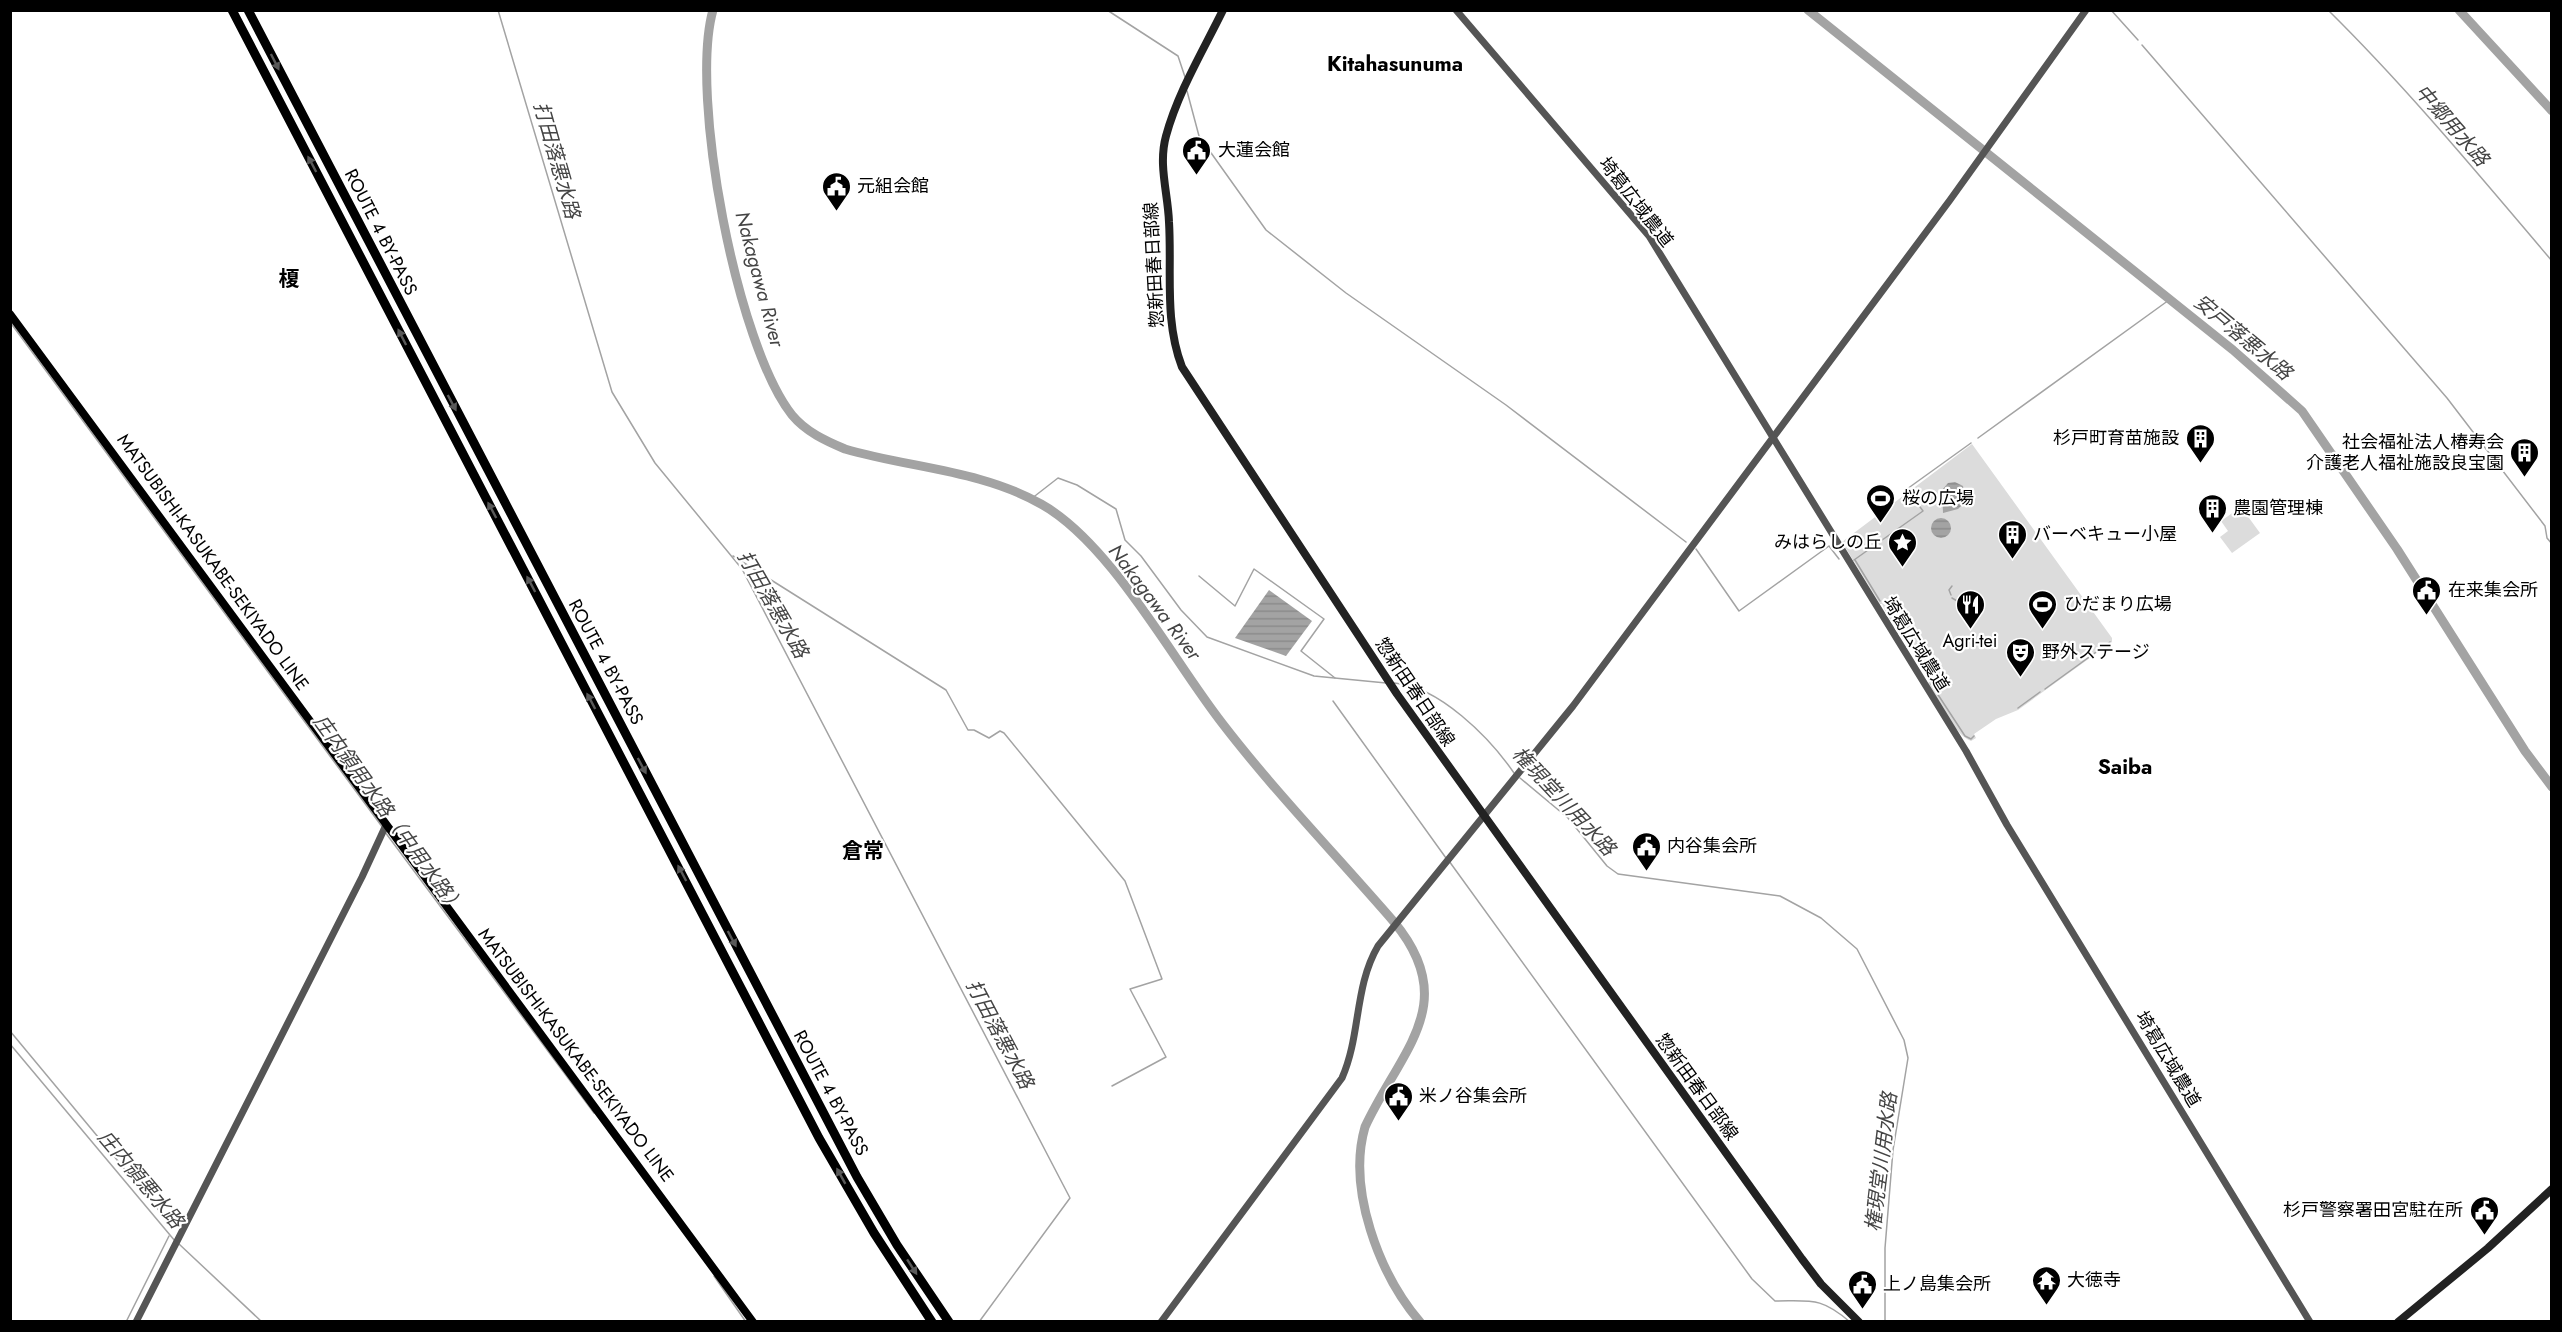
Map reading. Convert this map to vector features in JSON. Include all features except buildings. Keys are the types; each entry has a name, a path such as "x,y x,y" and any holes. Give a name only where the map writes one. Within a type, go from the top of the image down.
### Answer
{"highway":[{"name":"ROUTE 4 BY-PASS","path":"232,10 819,1138 876,1236 932,1322"},
{"name":"ROUTE 4 BY-PASS","path":"248,10 852,1167 897,1245 949,1322"}],"main road":[{"name":"惣新田春日部線","path":"1223,10 1166,134 1162,162 1169,223 1170,316 1176,351 1182,367 1390,683 1802,1259 1821,1284 1858,1322"},
{"name":"MATSUBISHI-KASUKABE-SEKIYADO LINE","path":"10,314 753,1322"},
{"path":"2398,1322 2488,1248 2552,1189"}],"street":[{"name":"埼葛広域農道","path":"1456,10 1649,236 1966,751 2001,816 2310,1322"},
{"path":"1161,1322 1342,1078 1352,1057 1367,964 1380,944 1573,706 1982,156 2086,10"},
{"path":"136,1322 362,877 386,825"}],"shaded area":[{"path":"1972,444 2112,638 2112,642 2018,710 1996,719 1974,734 1976,738 1971,741 1959,732 1947,716 1928,684 1931,676 1892,623 1842,542"},
{"path":"1955,482 1963,486 1966,501 1958,509 1943,513 1942,490 1948,483"},
{"path":"2241,507 2260,533 2232,553 2220,537 2228,531 2221,521"},
{"path":"1937,518 1945,518 1951,524 1951,532 1945,538 1937,538 1931,532 1931,524"},
{"path":"1269,590 1312,621 1286,656 1235,638"}],"waterway":[{"name":"打田落悪水路","path":"498,10 612,392 655,463 742,569 1070,1198 979,1322"},
{"name":"Nakagawa River","path":"713,10 707,49 707,99 723,218 753,335 772,381 792,415 810,431 845,449 994,484 1041,504 1067,522 1116,574 1242,749 1394,922 1414,951 1423,978 1424,1003 1418,1027 1365,1127 1360,1177 1370,1230 1380,1256 1405,1302 1420,1322"},
{"path":"1107,10 1178,56 1185,77"},
{"name":"安戸落悪水路","path":"1808,10 2233,350 2302,411 2397,549 2525,751 2552,787"},
{"path":"2111,10 2138,40"},
{"name":"中郷用水路","path":"2328,10 2415,101 2552,261"},
{"path":"2459,10 2552,111"},
{"path":"2142,45 2447,398 2545,526 2547,538 2552,544"},
{"path":"1187,91 1199,136 1266,230 1346,293 1506,405 1686,542"},
{"path":"1978,438 2169,300"},
{"name":"庄内領用水路（中用水路）","path":"10,322 383,828"},
{"path":"1854,560 1923,511 1907,489 1971,443"},
{"name":"権現堂川用水路","path":"1031,499 1058,478 1077,485 1116,509 1125,540 1141,556 1181,610 1207,637 1314,676 1386,683"},
{"path":"1696,549 1739,611 1829,546 1839,559"},
{"path":"733,556 946,690 968,730 974,730 989,738 1000,731 1004,733 1125,881 1162,979 1130,989 1166,1057 1112,1086"},
{"path":"1855,560 1880,601"},
{"path":"1199,576 1235,606 1254,569 1324,619 1301,651 1335,678"},
{"path":"1951,595 1949,590 1952,586"},
{"path":"1952,598 1964,605 1962,610"},
{"path":"2045,689 2110,642"},
{"name":"権現堂川用水路","path":"1394,683 1411,686 1428,693 1462,716 1504,759 1514,773"},
{"path":"1931,684 1965,736 1971,739 1974,736"},
{"path":"2018,708 2040,692"},
{"path":"1333,701 1446,858"},
{"name":"権現堂川用水路","path":"1520,778 1568,818 1607,866 1618,874 1780,896 1821,918 1857,949 1904,1040 1908,1058 1893,1150 1885,1248 1885,1322"},
{"name":"庄内領用水路（中用水路）","path":"385,832 594,1113"},
{"path":"1449,861 1752,1279 1775,1301 1816,1302 1831,1308 1850,1322"},
{"path":"10,1031 167,1220"},
{"name":"庄内領悪水路","path":"10,1044 175,1241"},
{"path":"126,1322 169,1236"},
{"name":"庄内領悪水路","path":"179,1244 262,1322"},
{"name":"庄内領用水路（中用水路）","path":"714,1276 746,1322"}],"place":[{"name":"大蓮会館","path":"1197,176"},
{"name":"元組会館","path":"836,212"},
{"name":"杉戸町育苗施設","path":"2200,464"},
{"name":"社会福祉法人椿寿会 介護老人福祉施設良宝園","path":"2525,478"},
{"name":"桜の広場","path":"1881,524"},
{"name":"農園管理棟","path":"2212,534"},
{"name":"バーベキュー小屋","path":"2012,560"},
{"name":"みはらしの丘","path":"1903,568"},
{"name":"在来集会所","path":"2427,616"},
{"name":"Agri-tei","path":"1970,630"},
{"name":"ひだまり広場","path":"2043,630"},
{"name":"野外ステージ","path":"2021,678"},
{"name":"内谷集会所","path":"1646,872"},
{"name":"米ノ谷集会所","path":"1398,1122"},
{"name":"杉戸警察署田宮駐在所","path":"2484,1236"},
{"name":"大徳寺","path":"2046,1306"},
{"name":"上ノ島集会所","path":"1862,1310"}],"district":[{"name":"Kitahasunuma","path":"1395,64"},
{"name":"榎","path":"289,279"},
{"name":"Saiba","path":"2125,767"},
{"name":"倉常","path":"863,851"}]}
